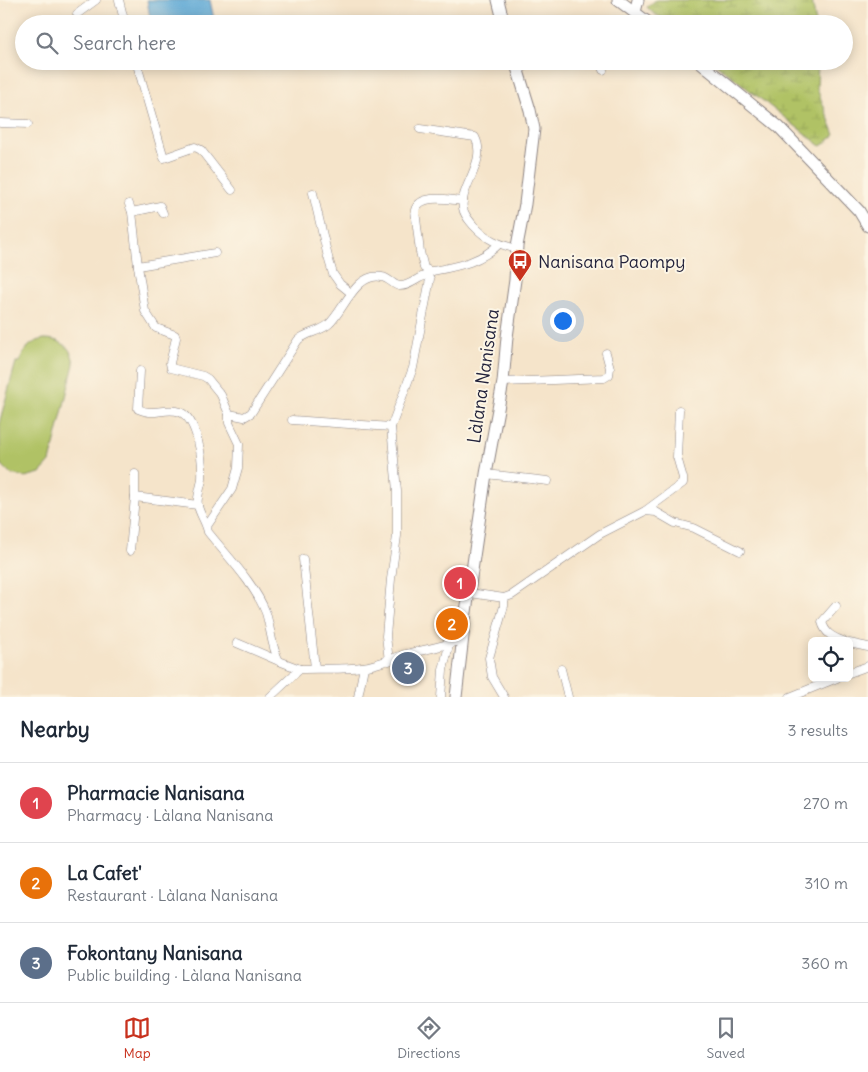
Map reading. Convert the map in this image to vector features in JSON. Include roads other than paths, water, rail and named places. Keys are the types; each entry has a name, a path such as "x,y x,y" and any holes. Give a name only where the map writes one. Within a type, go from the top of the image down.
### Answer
{"street":[{"path":"76,14 96,0"},
{"path":"118,0 122,15"},
{"path":"498,0 502,15"},
{"path":"618,0 639,15"},
{"path":"635,12 638,0"},
{"path":"139,70 164,158 195,147 200,150 232,190"},
{"name":"Làlana Nanisana","path":"456,697 462,639 486,474 503,382 517,249 525,204 534,129 517,70"},
{"path":"709,70 779,127 859,212 868,226"},
{"path":"0,123 28,124"},
{"path":"420,129 469,135 476,139 478,144 476,167 463,201 465,215 489,240 517,249"},
{"path":"313,193 333,274 340,284 351,293"},
{"path":"463,201 429,199 416,206 420,252 424,268 433,271 478,260 489,254 499,244"},
{"path":"164,213 160,206 130,208 145,311 156,328 175,335 176,338 170,363 172,368 203,376 208,379 220,395 230,414 229,423 239,444 238,468 232,489 207,526"},
{"path":"138,266 215,253"},
{"path":"230,414 244,417 251,413 298,340 331,323 351,293 364,282 375,276 383,277 398,286 428,275 430,279 414,368 391,427 397,490 397,536 386,636 389,661"},
{"path":"503,382 604,378 609,375 610,368 606,354"},
{"path":"140,371 138,409 148,412 167,410 180,412 187,418 197,438 202,463 198,505 208,532 253,589 266,613 274,652 279,661"},
{"path":"470,593 504,598 520,590 600,534 645,512 683,483 677,457 680,410"},
{"path":"292,420 391,427"},
{"path":"130,551 136,497 135,474"},
{"path":"486,474 548,481"},
{"path":"136,497 198,505"},
{"path":"645,512 656,512 675,523 694,528 740,551"},
{"path":"303,560 315,668"},
{"path":"504,598 504,606 489,658 492,677 504,697"},
{"path":"833,637 824,629 822,622 836,606"},
{"path":"237,643 300,669 346,669 389,661 409,654 449,645 462,639"},
{"path":"853,644 868,647"},
{"path":"440,697 443,670 449,645"},
{"path":"853,672 868,666"},
{"path":"358,697 364,667"},
{"path":"270,697 300,669"},
{"path":"561,669 568,697"},
{"path":"790,697 827,682"}],"water":[{"path":"147,0 210,0 213,15 150,15"}],"place":[{"name":"Nanisana Paompy","path":"520,282"},
{"name":"Pharmacie Nanisana","path":"460,583"},
{"name":"La Cafet'","path":"452,624"},
{"name":"Fokontany Nanisana","path":"408,668"}]}
